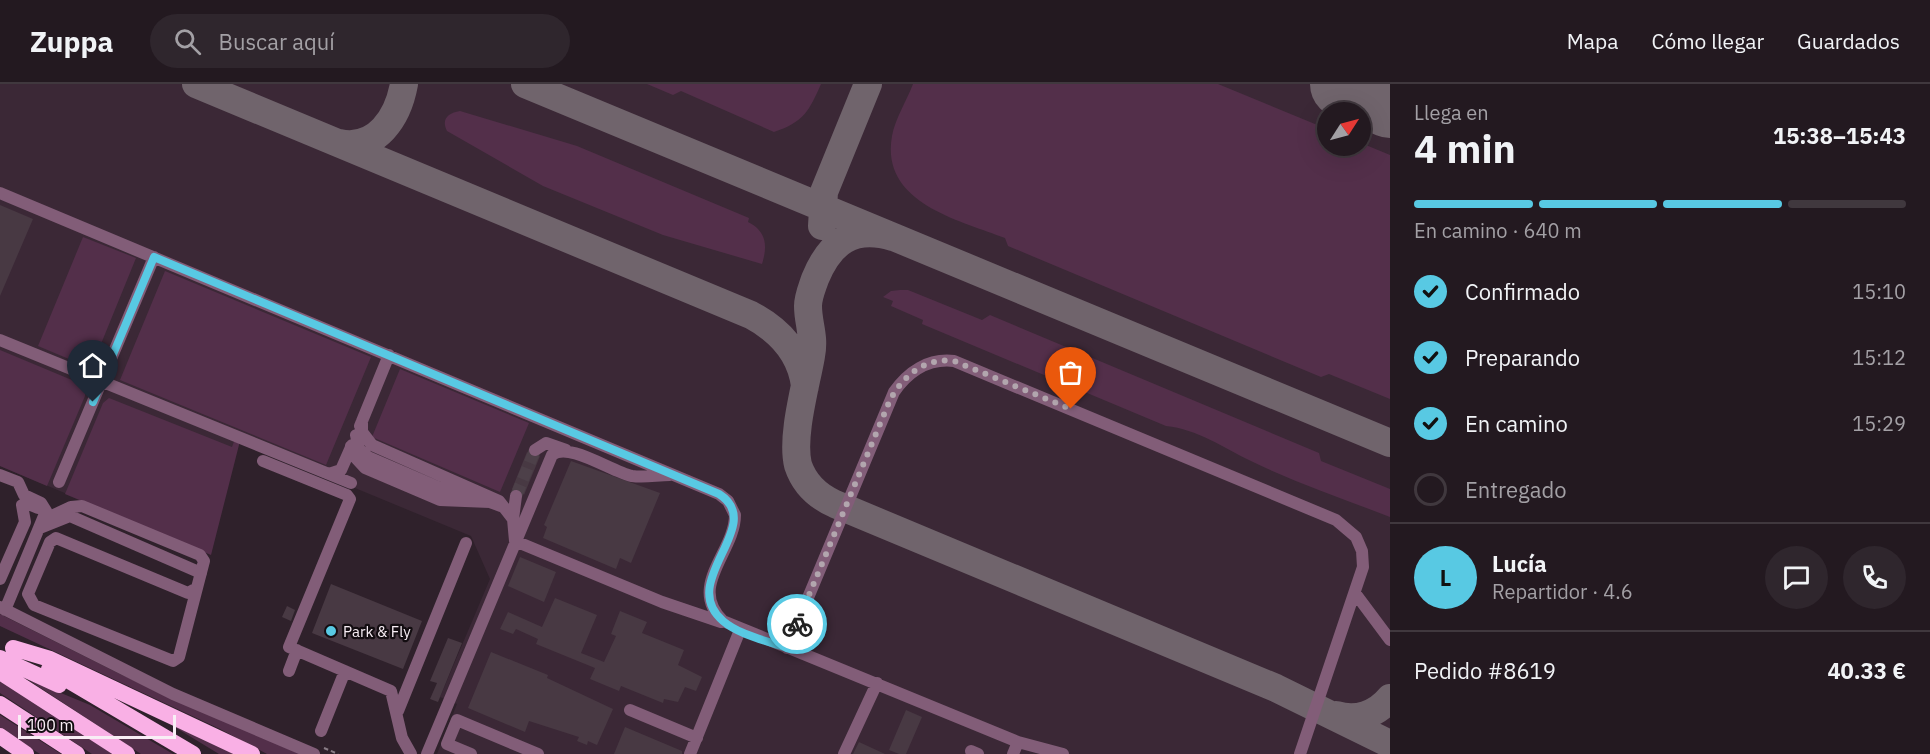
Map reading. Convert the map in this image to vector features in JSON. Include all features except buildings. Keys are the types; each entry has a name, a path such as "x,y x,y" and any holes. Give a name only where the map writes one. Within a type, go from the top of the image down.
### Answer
{"highway":[{"path":"4,649 142,723 193,754"},
{"path":"4,649 50,659 252,754"},
{"path":"0,672 127,754"},
{"path":"0,704 77,754"},
{"path":"0,736 26,754"},
{"path":"0,747 14,754"}],"street":[{"path":"0,193 719,494 734,510 735,523 709,589 712,608 727,625"},
{"path":"59,482 154,257"},
{"path":"0,340 212,429 239,436 351,483"},
{"path":"329,474 341,470 389,355"},
{"path":"787,648 890,400 899,384 913,371 940,360 960,363 1336,520 1351,530 1362,551 1364,567 1300,754"},
{"path":"362,421 362,432 372,445 499,501 511,513"},
{"path":"353,441 368,457 449,492 499,501"},
{"path":"353,441 353,455 365,468 440,500 490,502 511,513"},
{"path":"535,450 546,443 625,474 677,476"},
{"path":"427,754 552,456 559,450 569,451"},
{"path":"263,461 349,498 289,647 390,690 394,696 402,738 411,754"},
{"path":"0,475 20,484 24,495 43,505 43,520 3,608 173,694 314,754"},
{"path":"0,579 25,522 17,486 12,480"},
{"path":"515,541 511,513 516,496"},
{"path":"22,507 26,503 39,508 43,520"},
{"path":"43,520 73,512 202,567 179,657 172,661 34,605 28,594 50,542 56,538 188,593 195,593"},
{"path":"515,541 662,602 877,682 1016,748 1063,754"},
{"path":"398,714 466,543"},
{"path":"1355,593 1390,640"},
{"path":"690,754 740,630"},
{"path":"289,671 297,650"},
{"path":"321,731 345,671"},
{"path":"844,754 877,682"},
{"path":"630,710 697,738"},
{"path":"471,754 447,744 457,720 538,754"}],"shaded area":[{"path":"0,84 1390,84 1390,754 437,754 457,704 440,697 490,579 471,536 239,440 211,554 0,466"},
{"path":"647,84 821,84 809,108 799,120 774,132 681,91 673,95"},
{"path":"913,84 1218,84 1317,125 1317,156 1371,156 1371,147 1390,155 1390,399 1329,374 1321,377 1008,246 1005,238 966,224 927,205 910,193 898,178 892,159 892,136 898,116"},
{"path":"460,111 577,146 749,218 748,222 759,230 764,239 765,251 762,264 663,235 543,186 447,131 445,120 452,113"},
{"path":"83,237 136,258 92,366 88,367 38,346"},
{"path":"165,271 371,357 326,465 120,380"},
{"path":"908,290 982,320 990,315 1319,453 1321,461 1390,489 1390,517 1285,476 1199,435 1166,426 922,324 923,320 891,306 893,301 883,297 891,291"},
{"path":"0,350 79,383 85,388 85,396 47,486 0,466"},
{"path":"400,369 529,423 500,492 372,437"},
{"path":"109,398 232,447 235,439 240,441 211,555 65,494 103,403"},
{"path":"0,614 122,675 300,754 267,754 220,729 0,626"},
{"path":"27,679 90,705 173,754 141,754"},
{"path":"0,681 118,754 92,754 0,693"},
{"path":"0,715 61,754 40,754 0,728"},
{"path":"173,726 242,754 219,754"}],"taxiway":[{"path":"196,84 751,315 779,335 794,353 803,374 805,386"},
{"path":"339,143 364,142 375,137 384,129 397,108 404,84"},
{"path":"525,84 1390,443"},
{"path":"822,226 824,192 868,84"},
{"path":"893,237 866,233 845,240 828,255 810,292 808,306 812,349 800,410 796,453 801,472 812,488 835,504 1276,688 1390,744"},
{"path":"1336,715 1343,717 1365,715 1378,709 1390,698"}],"runway":[{"path":"1345,84 1390,103"}],"tunnel":[{"path":"516,496 535,450"}],"way so far":[{"path":"797,624 890,400 899,384 913,371 940,360 954,361 1071,409"}],"place":[{"name":"Park & Fly","path":"331,631"}],"route":[{"path":"93,402 154,257 719,494 732,506 735,523 710,581 709,599 712,608 727,625 787,648 797,624"}]}
